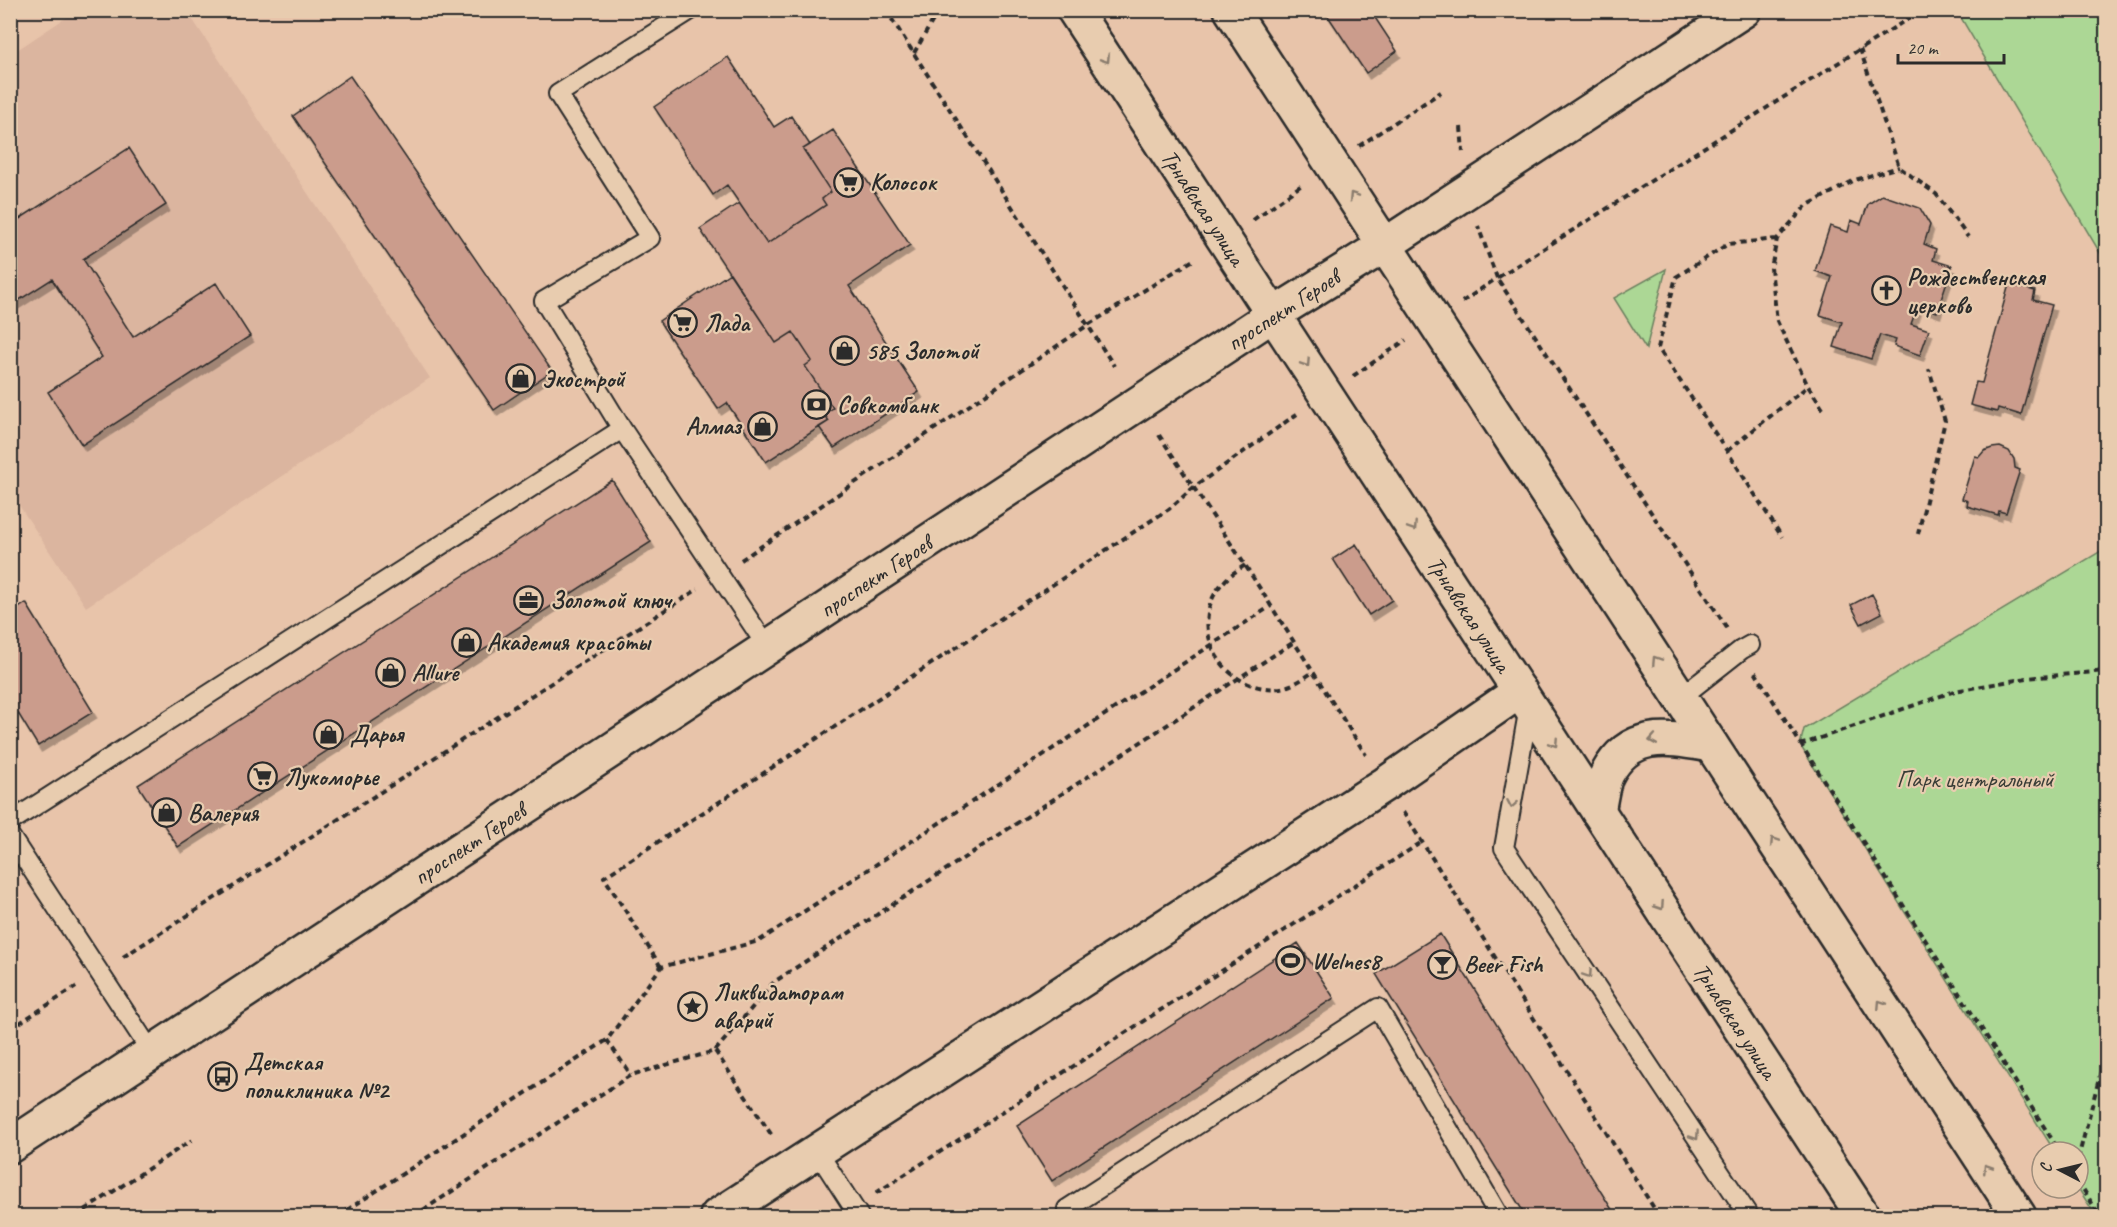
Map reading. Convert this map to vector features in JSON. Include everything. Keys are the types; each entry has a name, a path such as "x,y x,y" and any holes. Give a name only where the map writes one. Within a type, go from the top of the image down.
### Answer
{"main road":[{"name":"Трнавская улица","path":"1074,10 1863,1216"},
{"path":"1231,10 2019,1216"},
{"name":"проспект Героев","path":"10,1146 1274,314 1466,193 1744,10"},
{"path":"717,1216 1384,784 1524,698"},
{"path":"1598,811 1606,776 1619,757 1637,743 1669,738 1711,745"}],"lane":[{"path":"691,10 558,94 650,238 544,302 622,429 768,648"},
{"path":"10,822 622,429"},
{"path":"1680,698 1746,648"},
{"path":"1524,698 1504,848 1749,1216"},
{"path":"10,836 152,1053"},
{"path":"1067,1209 1378,1008 1499,1216"},
{"path":"817,1151 856,1212"}],"path":[{"path":"886,10 1114,366"},
{"path":"914,53 939,10"},
{"path":"661,967 604,877 1169,509 1194,487 1326,394 1497,279 1922,10"},
{"path":"1860,49 1899,167 1936,194 1968,237"},
{"path":"10,1029 719,575 1088,325 1225,240 1332,164 1441,92"},
{"path":"1461,127 1466,193 1497,279 1746,648 1800,745 2052,1140"},
{"path":"1823,410 1808,386 1777,321 1771,268 1777,238 1806,206 1855,180 1899,167"},
{"path":"1777,238 1728,244 1676,277 1658,348 1782,537"},
{"path":"1918,534 1945,421 1929,369"},
{"path":"1727,451 1808,386"},
{"path":"1159,435 1271,606 1659,1216"},
{"path":"1245,566 1228,576 1217,590 1210,607 1207,625 1211,646 1218,659 1230,673 1245,683 1263,688 1281,688 1299,682 1313,672"},
{"path":"338,1216 607,1040 661,967 759,941 1271,606"},
{"path":"414,1216 631,1075 715,1051 774,982 1294,642"},
{"path":"1800,745 1955,691 2027,678 2106,671"},
{"path":"856,1212 1422,842"},
{"path":"607,1040 631,1075"},
{"path":"715,1051 773,1137"},
{"path":"2083,1140 2106,1052"},
{"path":"76,1216 192,1140"},
{"path":"2090,1200 2100,1216"}],"shaded area":[{"path":"76,11 187,11 430,378 86,607 11,493 11,54"}],"green space":[{"path":"1957,11 2106,11 2106,263"},
{"path":"1666,269 1646,349 1614,298"},
{"name":"Парк центральный","path":"2106,548 2106,1216 2096,1216 2086,1200 2090,1200 2090,1140 2047,1140 1800,745 1804,729"}],"building":[{"path":"1324,10 1370,10 1397,51 1366,73"},
{"path":"728,57 774,127 791,116 810,145 803,149 831,192 822,199 826,205 767,244 727,185 713,195 654,107"},
{"path":"350,76 552,371 494,410 293,116"},
{"path":"833,130 910,245 849,286 919,392 834,448 819,427 829,421 824,414 833,408 805,366 812,361 793,332 776,343 700,229 739,203 767,244 826,205 822,199 831,192 803,149"},
{"path":"129,148 166,205 83,259 133,337 216,283 250,336 82,445 48,392 102,357 52,279 10,306 10,225"},
{"name":"Рождественская церковь","path":"1882,195 1920,208 1930,225 1924,244 1936,249 1933,260 1952,266 1937,312 1918,305 1911,324 1929,330 1920,355 1894,346 1896,340 1880,335 1871,359 1834,347 1842,322 1820,315 1832,277 1815,271 1830,226 1848,232 1851,220 1861,224 1868,204"},
{"path":"730,273 776,343 793,332 812,361 805,366 833,408 824,414 829,421 766,462 727,403 718,409 659,321"},
{"path":"2009,284 2035,291 2033,300 2052,305 2021,415 1998,408 1997,412 1970,405 1976,382 1982,383"},
{"path":"2000,447 2009,451 2014,459 2015,468 2020,470 2006,513 1999,511 1998,515 1967,506 1968,501 1962,499 1975,456 1979,457 1984,451"},
{"path":"612,480 651,542 178,847 138,785"},
{"path":"1356,544 1392,600 1369,615 1333,559"},
{"path":"1872,594 1882,613 1861,624 1851,605"},
{"path":"26,603 93,712 38,746 10,700 10,613"},
{"path":"1440,934 1616,1216 1526,1216 1376,974"},
{"path":"1298,943 1334,998 1052,1181 1017,1126"}],"place":[{"name":"Колосок","path":"849,182"},
{"name":"Рождественская церковь","path":"1886,291"},
{"name":"Лада","path":"683,323"},
{"name":"585 Золотой","path":"845,351"},
{"name":"Экострой","path":"521,379"},
{"name":"Совкомбанк","path":"816,405"},
{"name":"Алмаз","path":"762,426"},
{"name":"Золотой ключ","path":"529,600"},
{"name":"Академия красоты","path":"466,642"},
{"name":"Allure","path":"391,672"},
{"name":"Дарья","path":"329,734"},
{"name":"Лукоморье","path":"263,777"},
{"name":"Валерия","path":"167,813"},
{"name":"Welnes8","path":"1291,961"},
{"name":"Beer Fish","path":"1443,964"},
{"name":"Ликвидаторам аварий","path":"692,1006"},
{"name":"Детская поликлиника №2","path":"223,1076"}]}
